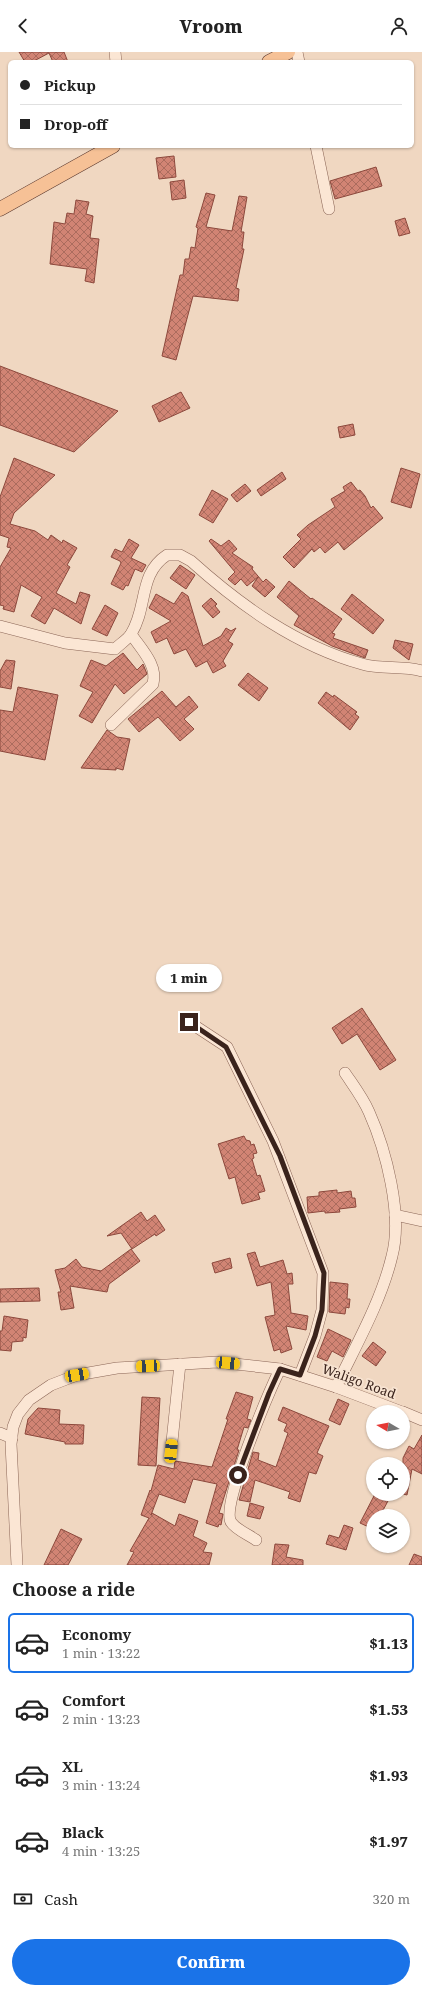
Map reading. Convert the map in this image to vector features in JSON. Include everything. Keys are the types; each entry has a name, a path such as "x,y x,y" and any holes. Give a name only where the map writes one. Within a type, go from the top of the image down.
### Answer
{"main road":[{"path":"273,60 288,52"},
{"path":"0,208 109,148"}],"street":[{"path":"316,148 329,209"},
{"path":"0,626 65,643 115,649 131,634 140,614 152,569 167,555 180,555 191,561 264,619 298,639 364,665 413,668 422,671"},
{"path":"112,725 153,684 155,676 154,668 131,634"},
{"path":"189,1022 226,1047 280,1156 324,1273 322,1310 315,1336 300,1375"},
{"path":"336,1387 386,1279 396,1237 395,1214 382,1144 368,1110 345,1073"},
{"path":"395,1214 422,1221"},
{"name":"Waligo Road","path":"17,1565 12,1438 13,1427 18,1414 29,1400 50,1385 77,1375 117,1368 217,1362 280,1369 336,1387 384,1405"},
{"path":"171,1451 180,1364"},
{"path":"256,1540 231,1522 228,1513 238,1475 269,1393 280,1369"},
{"name":"Waligo Road","path":"410,1415 422,1420"},
{"path":"0,1433 12,1438"}],"building":[{"path":"19,52 64,52 67,60 52,60 49,53 36,60 24,60"},
{"path":"174,156 176,177 159,179 156,158"},
{"path":"376,167 382,186 335,199 330,181"},
{"path":"184,180 186,198 172,200 170,182"},
{"path":"206,193 215,195 206,227 232,231 239,196 247,197 241,232 244,232 242,249 244,249 236,288 239,289 238,301 193,296 176,360 162,356 180,275 183,275 185,259 189,259 191,247 195,248 198,228 196,227"},
{"path":"76,200 89,202 86,214 93,216 90,238 99,239 94,283 85,281 87,269 50,264 54,222 65,224 67,213 74,214"},
{"path":"405,218 410,233 399,236 395,221"},
{"path":"0,366 118,411 74,452 0,425"},
{"path":"181,392 190,408 159,422 152,406"},
{"path":"353,424 355,435 340,438 338,427"},
{"path":"14,458 55,475 14,513 10,524 35,531 48,540 51,535 62,543 63,540 77,548 67,565 70,567 56,593 76,604 80,592 90,595 81,624 54,608 45,624 31,616 42,597 21,585 14,612 3,609 4,606 0,605 0,567 11,548 7,547 9,538 0,535 0,497"},
{"path":"401,468 420,474 411,508 391,502"},
{"path":"282,472 286,479 261,496 257,490"},
{"path":"351,482 358,491 360,490 365,496 371,508 373,506 383,518 344,550 338,542 325,553 320,547 314,552 312,549 294,568 283,557 301,539 297,535 308,525 335,507 331,499 345,491 343,487"},
{"path":"245,484 251,491 237,502 231,495"},
{"path":"212,490 228,499 213,523 199,515"},
{"path":"129,539 139,545 131,558 146,565 142,572 135,569 128,586 126,585 123,590 111,584 121,563 120,561 111,557 115,549 122,552"},
{"path":"211,539 221,546 229,540 237,549 232,553 253,567 252,569 263,582 266,579 275,587 265,597 252,586 258,577 247,586 241,579 235,585 228,579 235,572 209,541"},
{"path":"180,565 195,575 186,589 170,578"},
{"path":"289,581 311,599 312,598 342,619 332,633 335,634 333,638 368,650 365,658 332,646 294,625 299,616 277,597"},
{"path":"182,592 188,596 203,646 221,636 226,628 231,631 236,628 228,641 233,644 223,661 226,666 213,673 207,661 196,667 186,649 174,654 167,638 156,643 151,632 171,621 149,608 156,594 174,604"},
{"path":"352,594 384,620 373,634 341,609"},
{"path":"211,598 217,604 215,606 220,612 213,618 202,606"},
{"path":"105,605 118,613 107,636 92,629"},
{"path":"395,640 413,644 409,660 393,648"},
{"path":"123,653 137,670 143,664 147,674 124,694 115,684 92,723 79,716 93,692 80,686 91,660 106,666"},
{"path":"6,660 15,661 11,689 0,687 0,671"},
{"path":"248,673 268,688 259,701 238,685"},
{"path":"18,687 58,695 45,760 0,751 0,710 13,712"},
{"path":"162,691 176,707 189,696 198,707 184,719 194,729 180,741 158,717 139,732 128,719"},
{"path":"326,692 333,697 334,695 357,712 355,714 359,717 350,730 318,703"},
{"path":"107,730 117,737 130,739 123,770 116,768 116,770 81,768"},
{"path":"362,1008 396,1060 380,1070 357,1034 342,1044 332,1028"},
{"path":"244,1136 246,1140 250,1141 251,1145 254,1144 257,1153 253,1154 254,1158 252,1159 257,1176 260,1175 265,1191 258,1193 260,1199 242,1204 235,1177 229,1179 218,1144"},
{"path":"337,1190 337,1193 351,1191 352,1198 355,1198 356,1207 339,1209 340,1212 325,1213 325,1211 308,1213 307,1197 319,1196 319,1192"},
{"path":"141,1212 147,1221 155,1215 165,1230 156,1236 155,1234 132,1249 121,1233 107,1236"},
{"path":"131,1249 140,1261 109,1284 107,1292 70,1286 74,1308 61,1310 58,1292 61,1292 55,1270 65,1268 76,1259 82,1267 101,1271"},
{"path":"255,1252 260,1267 283,1260 287,1274 292,1273 293,1284 288,1284 291,1313 308,1316 306,1330 286,1326 292,1349 281,1353 280,1349 274,1351 265,1317 275,1315 271,1282 257,1286 247,1254"},
{"path":"230,1258 232,1268 215,1273 212,1263"},
{"path":"330,1282 348,1284 347,1299 350,1299 349,1308 346,1307 345,1314 329,1312"},
{"path":"39,1288 40,1301 0,1302 0,1289"},
{"path":"4,1316 28,1320 26,1338 23,1337 23,1341 12,1342 11,1351 0,1350 0,1331 2,1331"},
{"path":"328,1329 351,1340 343,1357 332,1351 327,1361 317,1357"},
{"path":"373,1342 386,1352 376,1366 362,1356"},
{"path":"236,1392 253,1397 247,1419 251,1420 248,1428 244,1427 237,1450 239,1450 219,1513 223,1514 221,1525 219,1524 218,1527 206,1523 217,1484 193,1479 185,1503 159,1494 151,1515 152,1513 175,1526 179,1514 198,1521 193,1536 207,1543 203,1552 212,1553 209,1565 127,1565 134,1552 130,1551 149,1518 141,1515 150,1490 151,1491 158,1465 174,1469 175,1461 212,1467 228,1419 226,1419"},
{"path":"142,1397 160,1398 156,1466 138,1465"},
{"path":"338,1399 349,1404 340,1425 329,1420"},
{"path":"283,1407 329,1426 317,1453 323,1456 316,1474 309,1472 300,1502 288,1498 290,1492 255,1480 250,1502 239,1500 253,1452 259,1453 258,1460 276,1467 288,1433 284,1431 287,1424 278,1420"},
{"path":"38,1408 60,1410 59,1424 84,1425 83,1444 65,1444 65,1442 25,1434 28,1419"},
{"path":"422,1435 422,1474 412,1469 410,1479 410,1457 404,1457 408,1449 410,1449 410,1447 414,1449"},
{"path":"371,1501 388,1501 384,1509 367,1509"},
{"path":"250,1503 264,1507 260,1519 247,1516"},
{"path":"366,1511 366,1526 360,1523"},
{"path":"344,1525 353,1528 346,1550 326,1544 329,1535 339,1538"},
{"path":"61,1529 82,1539 68,1565 44,1565"},
{"path":"275,1544 289,1545 286,1557 303,1560 303,1565 272,1565"},
{"path":"414,1554 422,1557 422,1565 409,1565"}],"route":[{"path":"189,1022 226,1047 245,1082 280,1156 299,1210 324,1273 322,1310 315,1336 300,1375 280,1369 269,1393 238,1475"}]}
